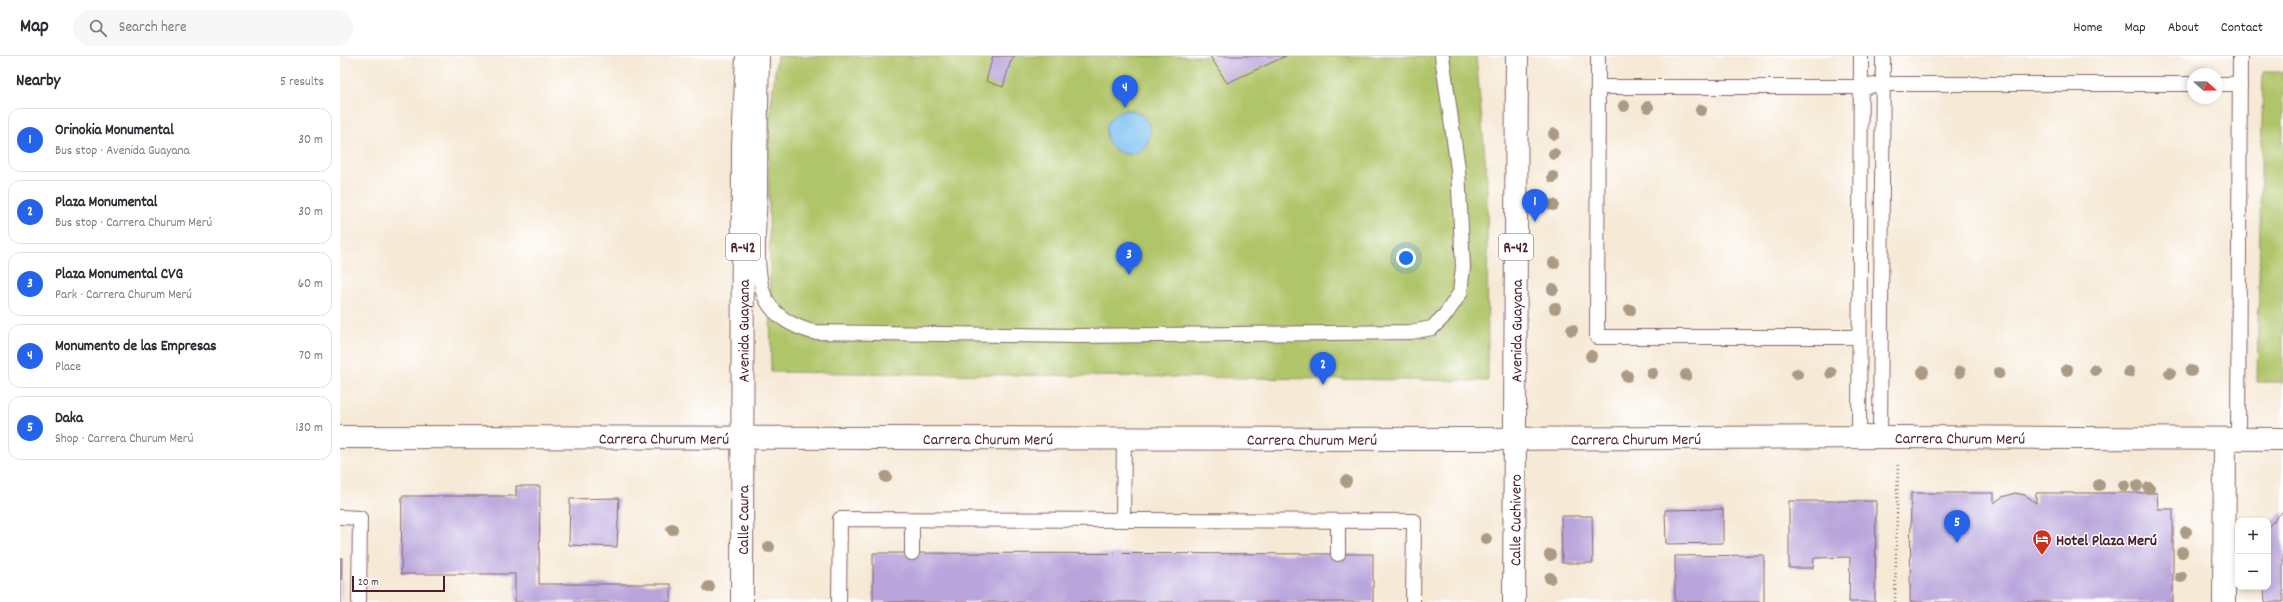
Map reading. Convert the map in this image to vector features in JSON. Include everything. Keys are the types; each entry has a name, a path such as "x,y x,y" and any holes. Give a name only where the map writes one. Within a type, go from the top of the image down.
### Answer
{"street":[{"name":"Avenida Guayana","path":"742,438 743,146 747,56"},
{"name":"Avenida Guayana","path":"1515,438 1517,56"},
{"name":"Carrera Churum Merú","path":"340,437 1889,437 2283,439"},
{"name":"Calle Caura","path":"742,438 742,602"},
{"name":"Calle Cuchivero","path":"1514,602 1515,438"},
{"path":"2224,602 2232,439"}],"lane":[{"path":"762,56 758,248 760,274 767,300 781,316 797,328 813,332 1079,336 1410,332 1432,328 1446,314 1460,293 1463,267 1458,169 1442,56"},
{"path":"1598,56 1597,337 1859,337"},
{"path":"1859,437 1861,56"},
{"path":"1883,56 1882,251 1889,437"},
{"path":"2232,439 2240,56"},
{"path":"1598,87 1861,87 1883,84 2187,84"},
{"path":"2223,84 2240,84"},
{"path":"1860,251 1882,251"},
{"path":"1123,520 1124,438"},
{"path":"340,517 360,518 359,602"},
{"path":"839,602 840,520 1414,521 1413,602"},
{"path":"912,520 912,553"},
{"path":"1338,521 1338,554"}],"path":[{"path":"1889,437 1895,602"}],"green space":[{"path":"777,56 1476,56 1487,178 1488,381 771,372 768,130"},
{"path":"2263,72 2283,72 2283,382 2257,382"}],"water":[{"path":"1128,110 1140,114 1146,120 1150,132 1146,144 1140,150 1128,154 1116,150 1110,144 1106,132 1110,120 1116,114"}],"building":[{"path":"993,56 1015,56 1010,63 1003,87 986,81"},
{"path":"1210,56 1286,56 1227,83"},
{"path":"516,486 540,486 539,584 671,584 671,602 515,602 515,574 401,574 402,496 516,496"},
{"name":"Hotel Plaza Merú","path":"1911,493 1994,493 1994,503 2002,497 2015,493 2025,495 2036,503 2036,493 2157,493 2158,509 2173,509 2173,602 1910,602"},
{"path":"619,498 617,547 569,545 570,499"},
{"path":"1789,501 1876,501 1875,602 1849,602 1850,557 1814,558 1813,568 1789,568"},
{"path":"1723,509 1723,543 1666,544 1665,510"},
{"path":"2283,511 2283,602 2265,602 2264,590 2271,590 2271,524"},
{"path":"1561,516 1592,516 1593,563 1562,563"},
{"path":"873,553 1373,554 1373,602 873,602"},
{"path":"1764,555 1764,602 1675,602 1675,556"},
{"path":"340,558 342,558 341,602 340,602"}],"place":[{"name":"Monumento de las Empresas","path":"1125,108"},
{"name":"Orinokia Monumental","path":"1535,222"},
{"name":"Plaza Monumental CVG","path":"1129,275"},
{"name":"Plaza Monumental","path":"1323,385"},
{"name":"Daka","path":"1957,543"},
{"name":"Hotel Plaza Merú","path":"2042,556"}]}
